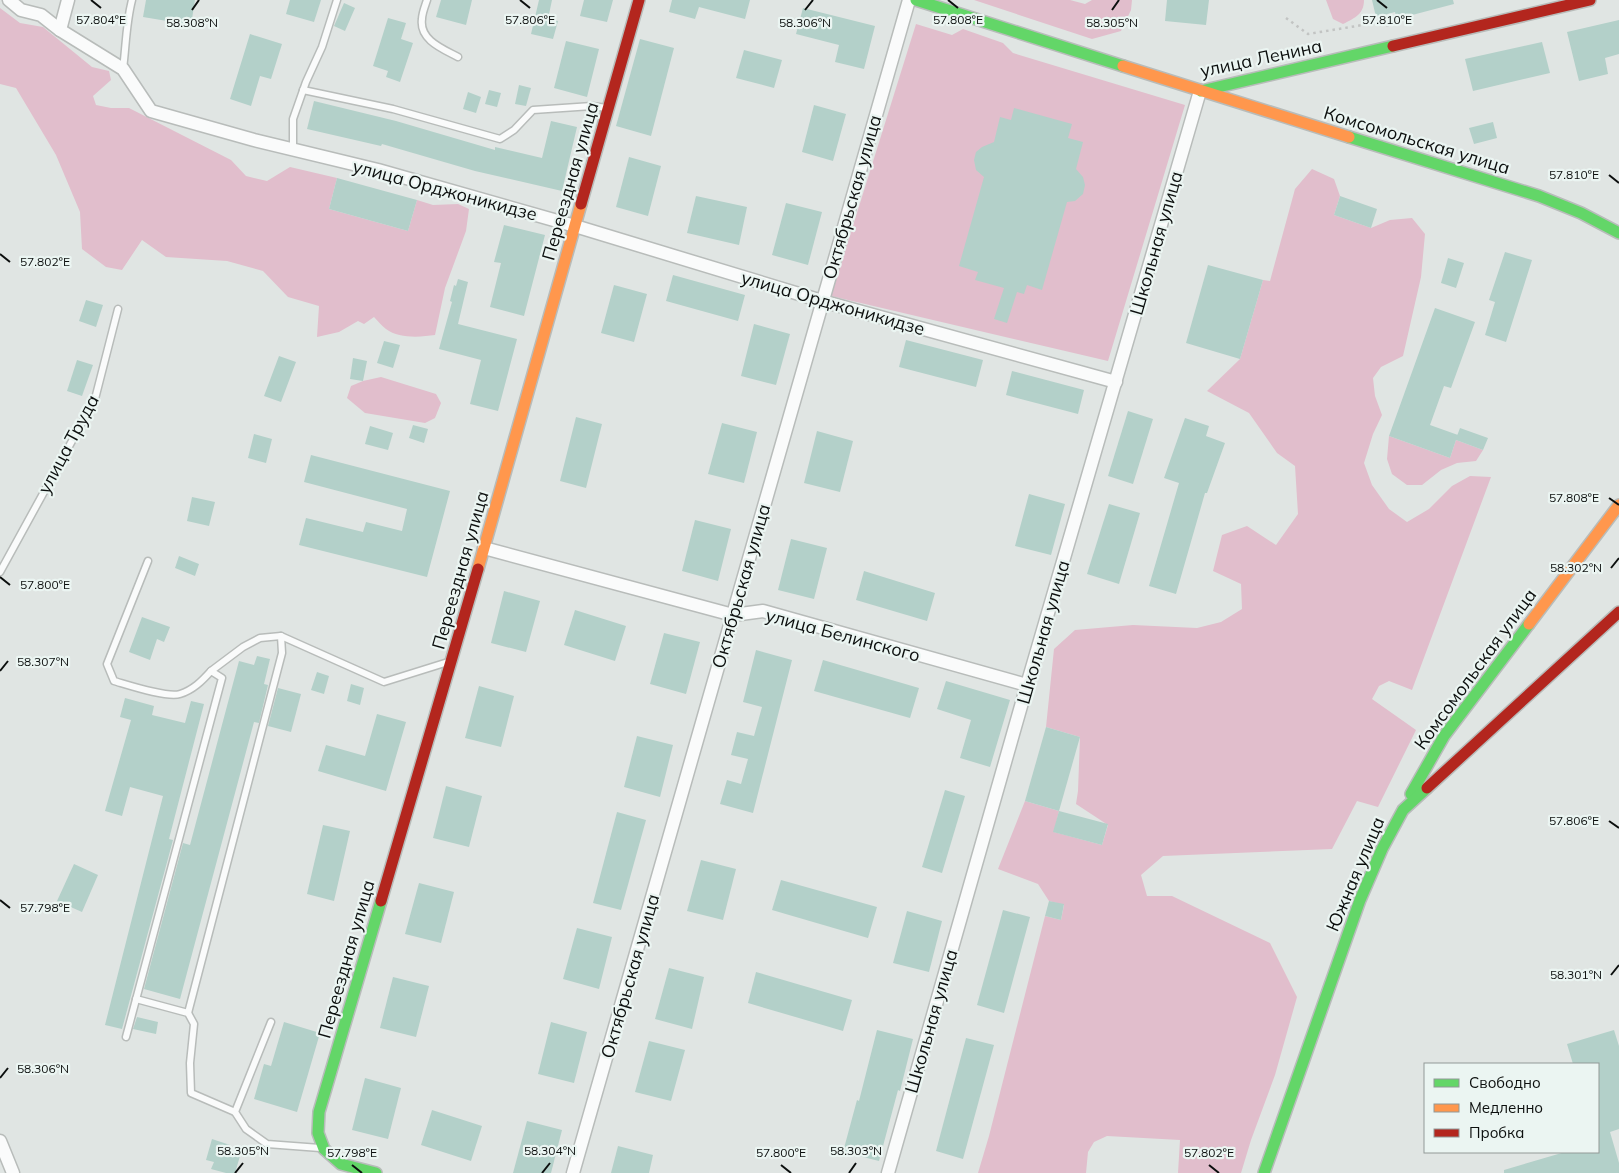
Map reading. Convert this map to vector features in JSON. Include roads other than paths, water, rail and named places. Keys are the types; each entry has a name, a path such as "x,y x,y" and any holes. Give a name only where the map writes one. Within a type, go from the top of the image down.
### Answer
{"main road":[{"name":"Переездная улица","path":"324,1149 318,1133 319,1112 452,661 639,0"},
{"name":"улица Ленина","path":"916,0 1200,91 1590,0"},
{"name":"Комсомольская улица","path":"1200,91 1539,196 1581,213 1619,233"},
{"name":"Комсомольская улица","path":"1403,810 1444,736 1619,505"},
{"name":"Южная улица","path":"1264,1173 1360,900 1382,849 1403,810 1619,612"},
{"path":"324,1149 341,1164 376,1173"}],"street":[{"name":"улица Орджоникидзе","path":"9,0 21,10 41,15 60,30 123,69 151,111 254,140 378,170 576,226 822,301 1116,382"},
{"path":"60,30 68,0"},
{"name":"Октябрьская улица","path":"573,1173 909,0"},
{"name":"Школьная улица","path":"888,1173 1200,91"},
{"name":"улица Белинского","path":"484,548 733,615 763,611 1027,686"},
{"path":"0,1141 13,1173"}],"lane":[{"path":"123,69 127,45 128,17 132,0"},
{"path":"293,150 293,119 303,90 322,47 337,0"},
{"path":"427,0 422,20 422,31 432,43 458,57"},
{"path":"303,90 393,109 500,138 514,130 533,110 592,106 608,108"},
{"name":"улица Труда","path":"0,572 95,399 118,309"},
{"path":"148,561 107,664 114,682 158,693 178,695 200,683 211,671 243,646 260,638 281,636 384,682 452,661"},
{"path":"281,636 282,652 188,1013 194,1024 190,1063 191,1093 235,1112 246,1129 267,1144 324,1149"},
{"path":"126,1037 222,678 211,671"},
{"path":"136,999 188,1013"},
{"path":"235,1112 271,1022"}]}
